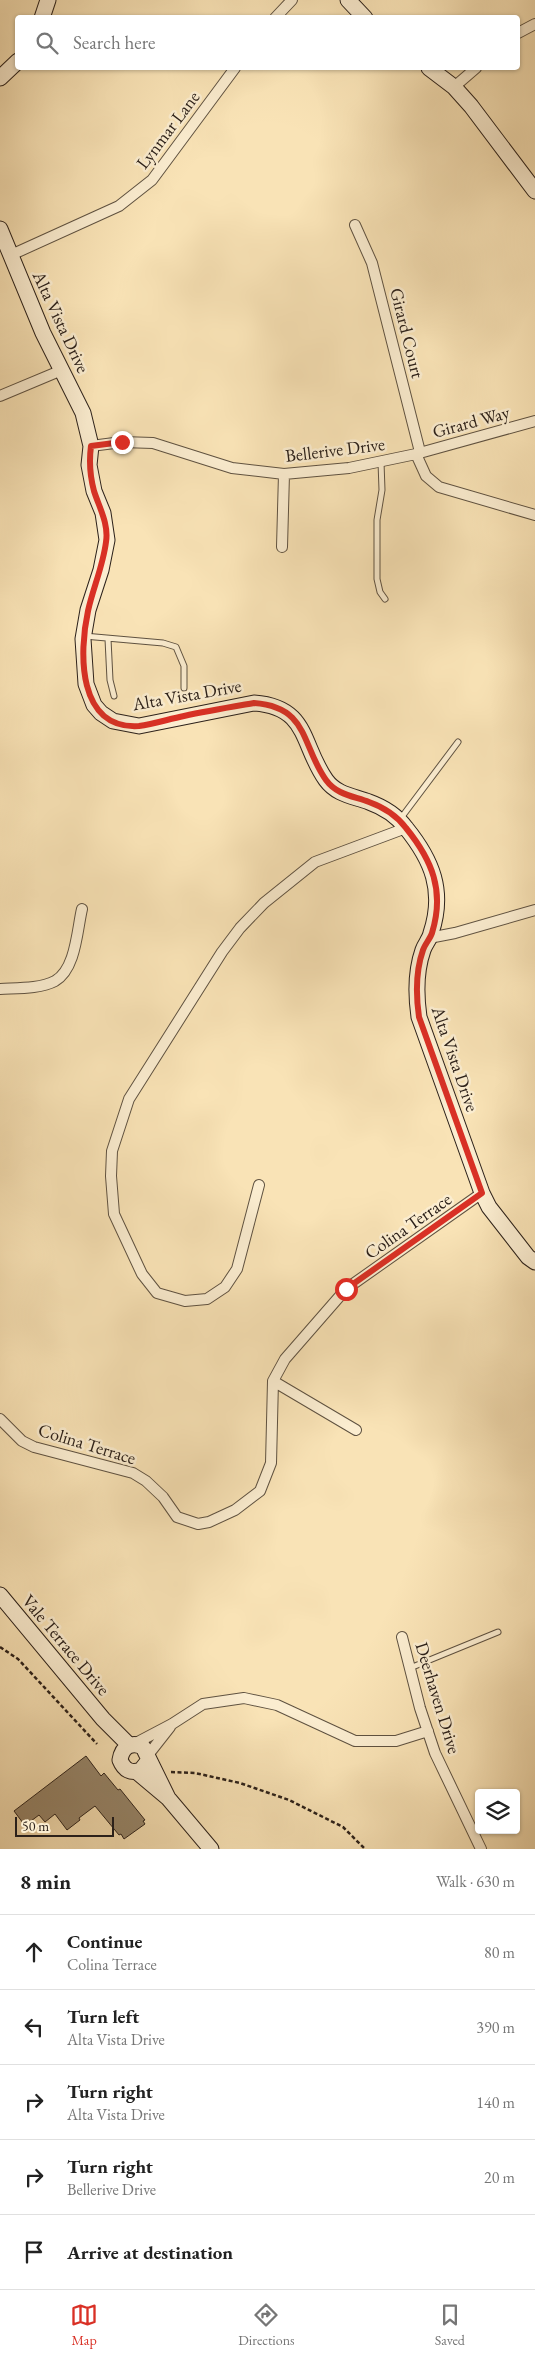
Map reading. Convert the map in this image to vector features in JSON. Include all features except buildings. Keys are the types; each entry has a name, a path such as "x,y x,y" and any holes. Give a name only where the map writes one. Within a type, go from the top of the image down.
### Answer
{"street":[{"path":"43,15 48,0"},
{"path":"278,15 292,0"},
{"path":"348,0 362,15"},
{"path":"520,32 535,24"},
{"path":"0,78 15,64"},
{"name":"Lynmar Lane","path":"11,255 119,206 152,180 234,70"},
{"path":"432,70 454,87 471,106 535,191"},
{"path":"454,87 474,70"},
{"name":"Girard Court","path":"356,225 372,263 418,453"},
{"name":"Alta Vista Drive","path":"0,229 43,333 83,413 91,446 89,465 94,491 103,513 107,540 88,610 84,636 84,670 89,696 101,713 113,720 139,726 245,704 267,704 286,712 302,728 316,766 329,784 348,797 370,802 402,824 431,864 437,891 436,910 429,938 423,950 416,996 419,1017 482,1193 489,1207 528,1257 535,1262"},
{"path":"0,396 62,370"},
{"name":"Girard Way","path":"418,453 535,421"},
{"name":"Bellerive Drive","path":"91,446 122,442 153,443 232,468 284,474 349,468 418,453"},
{"path":"418,453 426,476 439,487 535,515"},
{"path":"282,546 284,474"},
{"path":"259,1185 237,1269 225,1287 207,1299 184,1301 158,1293 142,1274 114,1214 111,1176 112,1151 129,1099 222,952 240,928 264,903 315,862 402,824"},
{"path":"0,989 43,985 55,981 64,973 70,962 82,909"},
{"path":"429,938 535,910"},
{"name":"Colina Terrace","path":"0,1419 22,1441 34,1447 133,1473 158,1492 177,1517 198,1524 235,1510 260,1491 270,1463 273,1382 285,1359 346,1289 482,1193"},
{"path":"273,1382 356,1430"},
{"name":"Vale Terrace Drive","path":"0,1595 103,1719 129,1747"},
{"name":"Deerhaven Drive","path":"402,1637 436,1753 481,1849"},
{"path":"211,1849 168,1798 137,1772 129,1771 122,1765 120,1760 129,1747 172,1724 203,1704 244,1698 277,1705 355,1741 396,1741 428,1730"},
{"path":"137,1772 145,1768 148,1757 172,1724"},
{"path":"129,1747 143,1747 168,1798"}],"lane":[{"path":"381,461 382,490 377,520 377,579 380,592 385,599"},
{"path":"84,636 163,643 176,647 184,666 184,688"},
{"path":"108,639 110,680 114,696"},
{"path":"402,824 458,742"},
{"path":"410,1668 498,1632"}],"path":[{"path":"0,1647 18,1659 97,1744"},
{"path":"170,1772 195,1772 240,1782 289,1800 343,1827 365,1849"}],"route":[{"path":"122,442 91,446 89,465 94,491 103,513 107,540 88,610 83,639 86,684 94,705 101,713 113,720 139,726 201,712 254,703 267,704 286,712 302,728 316,766 329,784 348,797 370,802 394,815 406,828 431,864 437,891 436,910 431,933 423,950 416,996 419,1017 482,1193 346,1289"}]}
